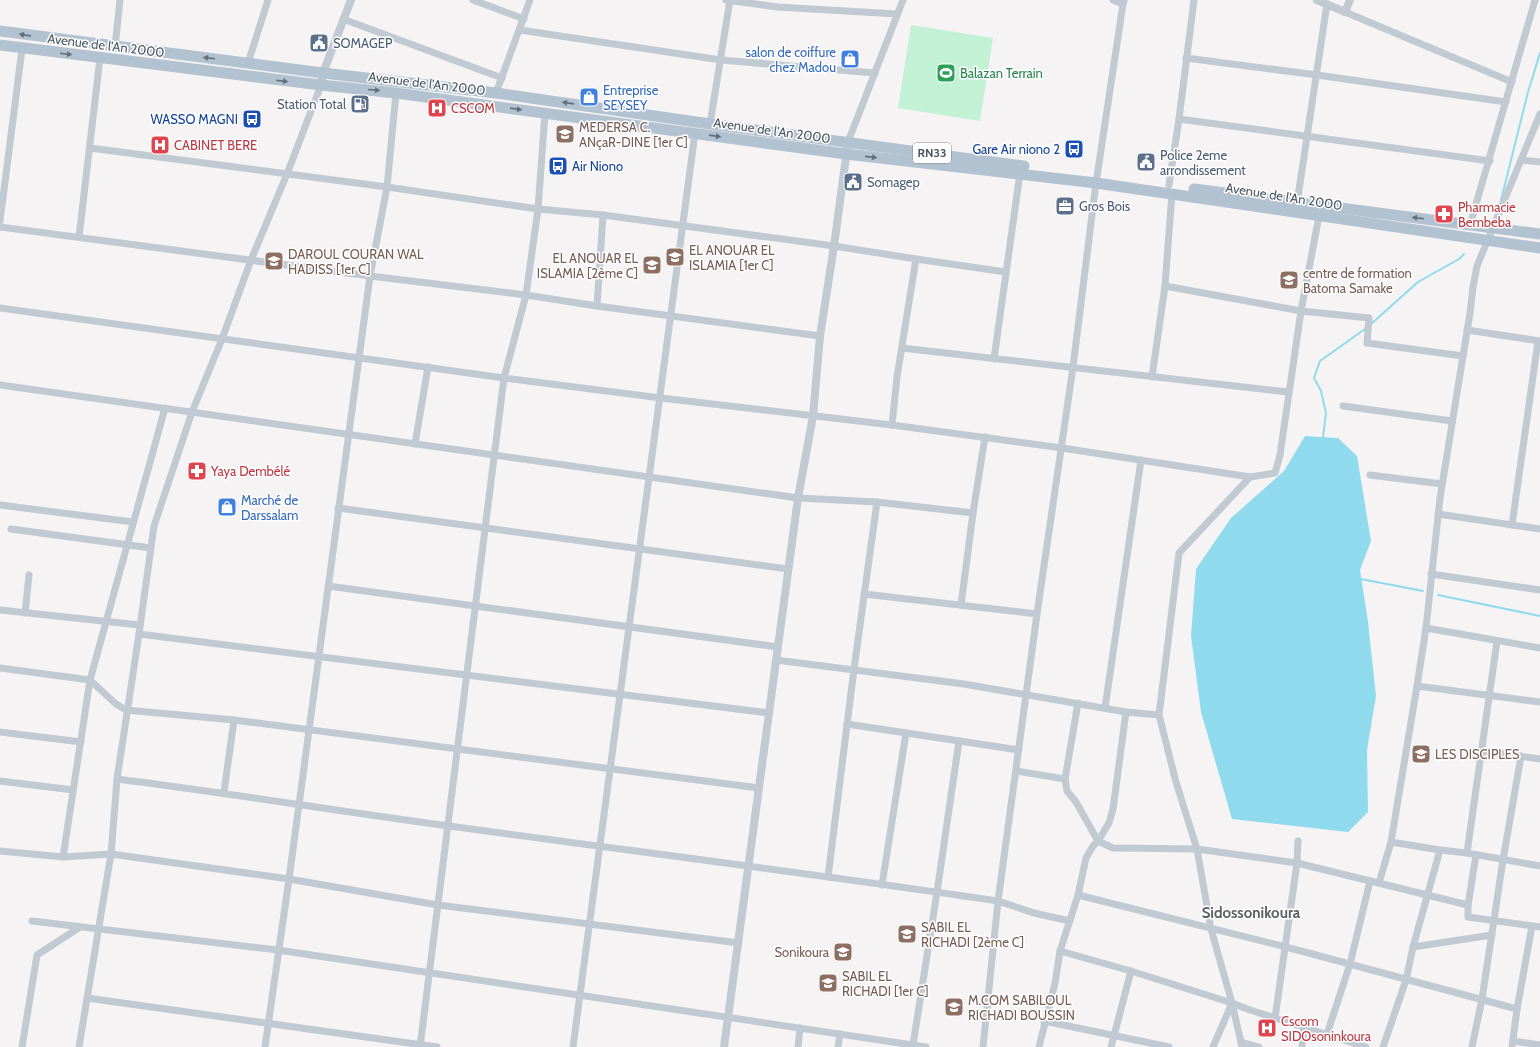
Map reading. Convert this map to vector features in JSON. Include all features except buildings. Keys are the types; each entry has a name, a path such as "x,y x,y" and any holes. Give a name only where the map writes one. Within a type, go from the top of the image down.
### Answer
{"main road":[{"name":"Avenue de l'An 2000","path":"0,31 115,47 496,93 1170,189 1297,203 1540,234"},
{"name":"Avenue de l'An 2000","path":"0,45 396,93 846,154 1020,173 1096,179"},
{"name":"Avenue de l'An 2000","path":"1170,189 1319,216 1540,248"}],"street":[{"path":"115,47 120,0"},
{"path":"248,63 268,0"},
{"path":"79,1047 111,854 117,779 126,710 139,634 154,526 192,412 222,339 251,260 287,174 351,0"},
{"path":"473,0 524,19"},
{"path":"496,93 530,0"},
{"path":"726,0 778,3 897,14"},
{"path":"710,124 730,0"},
{"path":"724,1047 798,498 813,416 820,336 848,142 903,0"},
{"path":"983,1047 998,901 1037,614 1073,367 1096,179 1123,2 1113,0"},
{"path":"1152,378 1165,286 1170,189 1194,0"},
{"path":"1317,0 1512,82"},
{"path":"1345,12 1350,0"},
{"path":"1470,225 1490,161 1535,0"},
{"path":"1297,203 1327,4"},
{"path":"344,19 502,78"},
{"path":"520,30 721,60 875,73"},
{"path":"0,221 22,48"},
{"path":"79,237 100,58"},
{"path":"1186,58 1506,102"},
{"path":"265,1047 370,276 386,187 396,93"},
{"path":"420,1046 504,378 526,295 538,209 545,113"},
{"path":"1379,883 1390,842 1417,686 1426,628 1442,484 1477,266 1540,114"},
{"path":"1179,119 1490,161"},
{"path":"573,1047 695,133"},
{"path":"90,148 386,187 538,209 604,216 834,246 1006,272"},
{"path":"1522,160 1540,162"},
{"path":"994,359 1020,173"},
{"path":"596,306 604,216"},
{"path":"0,308 504,378 985,437 1250,477 1275,473 1280,455 1301,311 1319,216"},
{"path":"0,227 526,295 596,306 820,336"},
{"path":"892,425 897,377 916,259"},
{"path":"1165,286 1301,311 1369,318 1367,343 1463,356"},
{"path":"1467,330 1539,341 1512,525"},
{"path":"902,348 1073,367 1152,378 1288,392"},
{"path":"415,444 428,367"},
{"path":"0,385 798,498 877,502 973,513"},
{"path":"1343,406 1452,421"},
{"path":"63,857 90,680 165,408"},
{"path":"961,605 985,437"},
{"path":"1105,708 1141,460"},
{"path":"1370,475 1442,484"},
{"path":"1250,477 1179,553 1159,715 1176,782 1197,849 1211,929 1242,1045 1259,1047"},
{"path":"828,877 877,502"},
{"path":"0,505 133,522"},
{"path":"338,508 788,569"},
{"path":"1438,514 1540,529"},
{"path":"11,529 150,548"},
{"path":"1431,574 1540,590"},
{"path":"25,612 29,575"},
{"path":"328,586 778,647"},
{"path":"864,594 1037,614"},
{"path":"0,610 140,625"},
{"path":"1426,628 1540,648"},
{"path":"139,634 769,713"},
{"path":"1467,853 1497,641"},
{"path":"776,660 964,684 1126,712 1159,715"},
{"path":"0,668 90,680 116,704 126,710 234,720 308,729 759,788"},
{"path":"1417,686 1540,702"},
{"path":"1078,703 1064,779 1067,791 1076,802 1098,841 1113,848 1197,849 1297,863 1468,905"},
{"path":"1039,1047 1044,1021 1055,983 1060,951 1078,895 1086,858 1109,823 1113,809 1126,712"},
{"path":"224,792 234,720"},
{"path":"847,724 1019,750"},
{"path":"0,732 81,742"},
{"path":"882,885 906,733"},
{"path":"913,1045 959,741"},
{"path":"1482,751 1540,759"},
{"path":"1472,1047 1482,999 1503,860 1521,756"},
{"path":"1016,770 1064,779"},
{"path":"117,779 224,792 448,826 600,845 998,901 1034,913 1070,921"},
{"path":"0,781 73,790"},
{"path":"1275,1018 1297,863 1298,842"},
{"path":"1390,842 1467,853 1540,866"},
{"path":"1383,1047 1406,980 1413,947 1440,850"},
{"path":"0,851 63,857 111,854 289,879 438,905 739,943"},
{"path":"1476,855 1468,905 1468,917 1540,928"},
{"path":"1327,1034 1350,964 1370,881"},
{"path":"1078,895 1286,947 1517,1009"},
{"path":"32,921 278,950 840,1034 892,1044 926,1047"},
{"path":"1532,926 1517,1009 1513,1044 1540,1045"},
{"path":"22,1047 37,955 80,927"},
{"path":"1413,947 1492,935"},
{"path":"1060,951 1131,971 1366,1047"},
{"path":"1111,1047 1131,971"},
{"path":"86,998 420,1046 437,1047"},
{"path":"1212,1047 1232,1003"},
{"path":"1044,1021 1169,1047"},
{"path":"1302,1047 1304,1027"},
{"path":"798,1047 800,1028"},
{"path":"838,1047 840,1034"}],"green space":[{"name":"Balazan Terrain","path":"911,25 993,38 980,121 898,108"}],"water":[{"path":"1305,436 1338,438 1357,456 1371,541 1360,570 1368,622 1376,696 1367,750 1368,812 1348,832 1232,819 1201,712 1191,636 1196,569 1231,518 1284,471"}],"waterway":[{"path":"1501,200 1528,92 1540,53"},
{"path":"1370,325 1418,282 1459,259 1464,254"},
{"path":"1323,437 1326,413 1321,391 1314,378 1320,361 1365,329"},
{"path":"1361,579 1423,591"},
{"path":"1438,595 1540,616"}],"place":[{"name":"SOMAGEP","path":"319,43"},
{"name":"salon de coiffure chez Madou","path":"850,59"},
{"name":"Balazan Terrain","path":"946,73"},
{"name":"Entreprise SEYSEY","path":"589,97"},
{"name":"Station Total","path":"360,104"},
{"name":"CSCOM","path":"437,108"},
{"name":"WASSO MAGNI","path":"252,119"},
{"name":"MEDERSA C. ANçaR-DINE [1er C]","path":"565,134"},
{"name":"CABINET BERE","path":"160,145"},
{"name":"Gare Air niono 2","path":"1074,149"},
{"name":"Police 2eme arrondissement","path":"1146,162"},
{"name":"Air Niono","path":"558,166"},
{"name":"Somagep","path":"853,182"},
{"name":"Gros Bois","path":"1065,206"},
{"name":"Pharmacie Bembeba","path":"1444,214"},
{"name":"EL ANOUAR EL ISLAMIA [1er C]","path":"675,257"},
{"name":"DAROUL COURAN WAL HADISS [1er C]","path":"274,261"},
{"name":"EL ANOUAR EL ISLAMIA [2ème C]","path":"652,265"},
{"name":"centre de formation Batoma Samake","path":"1289,280"},
{"name":"Yaya Dembélé","path":"197,471"},
{"name":"Marché de Darssalam","path":"227,507"},
{"name":"LES DISCIPLES","path":"1421,754"},
{"name":"SABIL EL RICHADI [2ème C]","path":"907,934"},
{"name":"Sonikoura","path":"843,952"},
{"name":"SABIL EL RICHADI [1er C]","path":"828,983"},
{"name":"M.COM SABILOUL RICHADI BOUSSIN","path":"954,1007"},
{"name":"Cscom SIDOsoninkoura","path":"1267,1028"}],"district":[{"name":"Sidossonikoura","path":"1251,913"}]}
